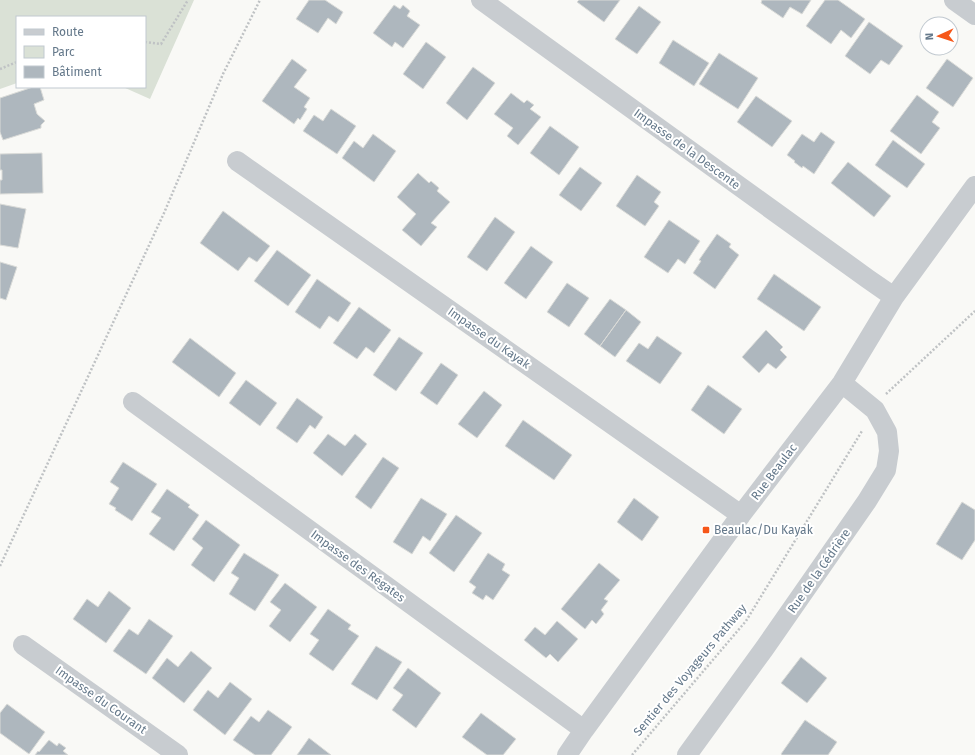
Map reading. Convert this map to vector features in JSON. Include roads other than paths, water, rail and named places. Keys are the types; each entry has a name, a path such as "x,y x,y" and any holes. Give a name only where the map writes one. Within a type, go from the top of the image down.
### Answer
{"street":[{"name":"Impasse de la Descente","path":"481,0 868,279 894,296"},
{"path":"954,0 975,15"},
{"name":"Impasse du Kayak","path":"237,161 741,515"},
{"name":"Rue Beaulac","path":"567,755 741,515 842,383 894,296 975,186"},
{"name":"Rue de la Cédrière","path":"687,755 773,636 867,501 886,470 889,451 887,432 875,410 842,383"},
{"name":"Impasse des Régates","path":"133,402 584,730"},
{"name":"Impasse du Courant","path":"23,645 178,755"}],"place":[{"name":"Beaulac/Du Kayak","path":"706,530"}]}
